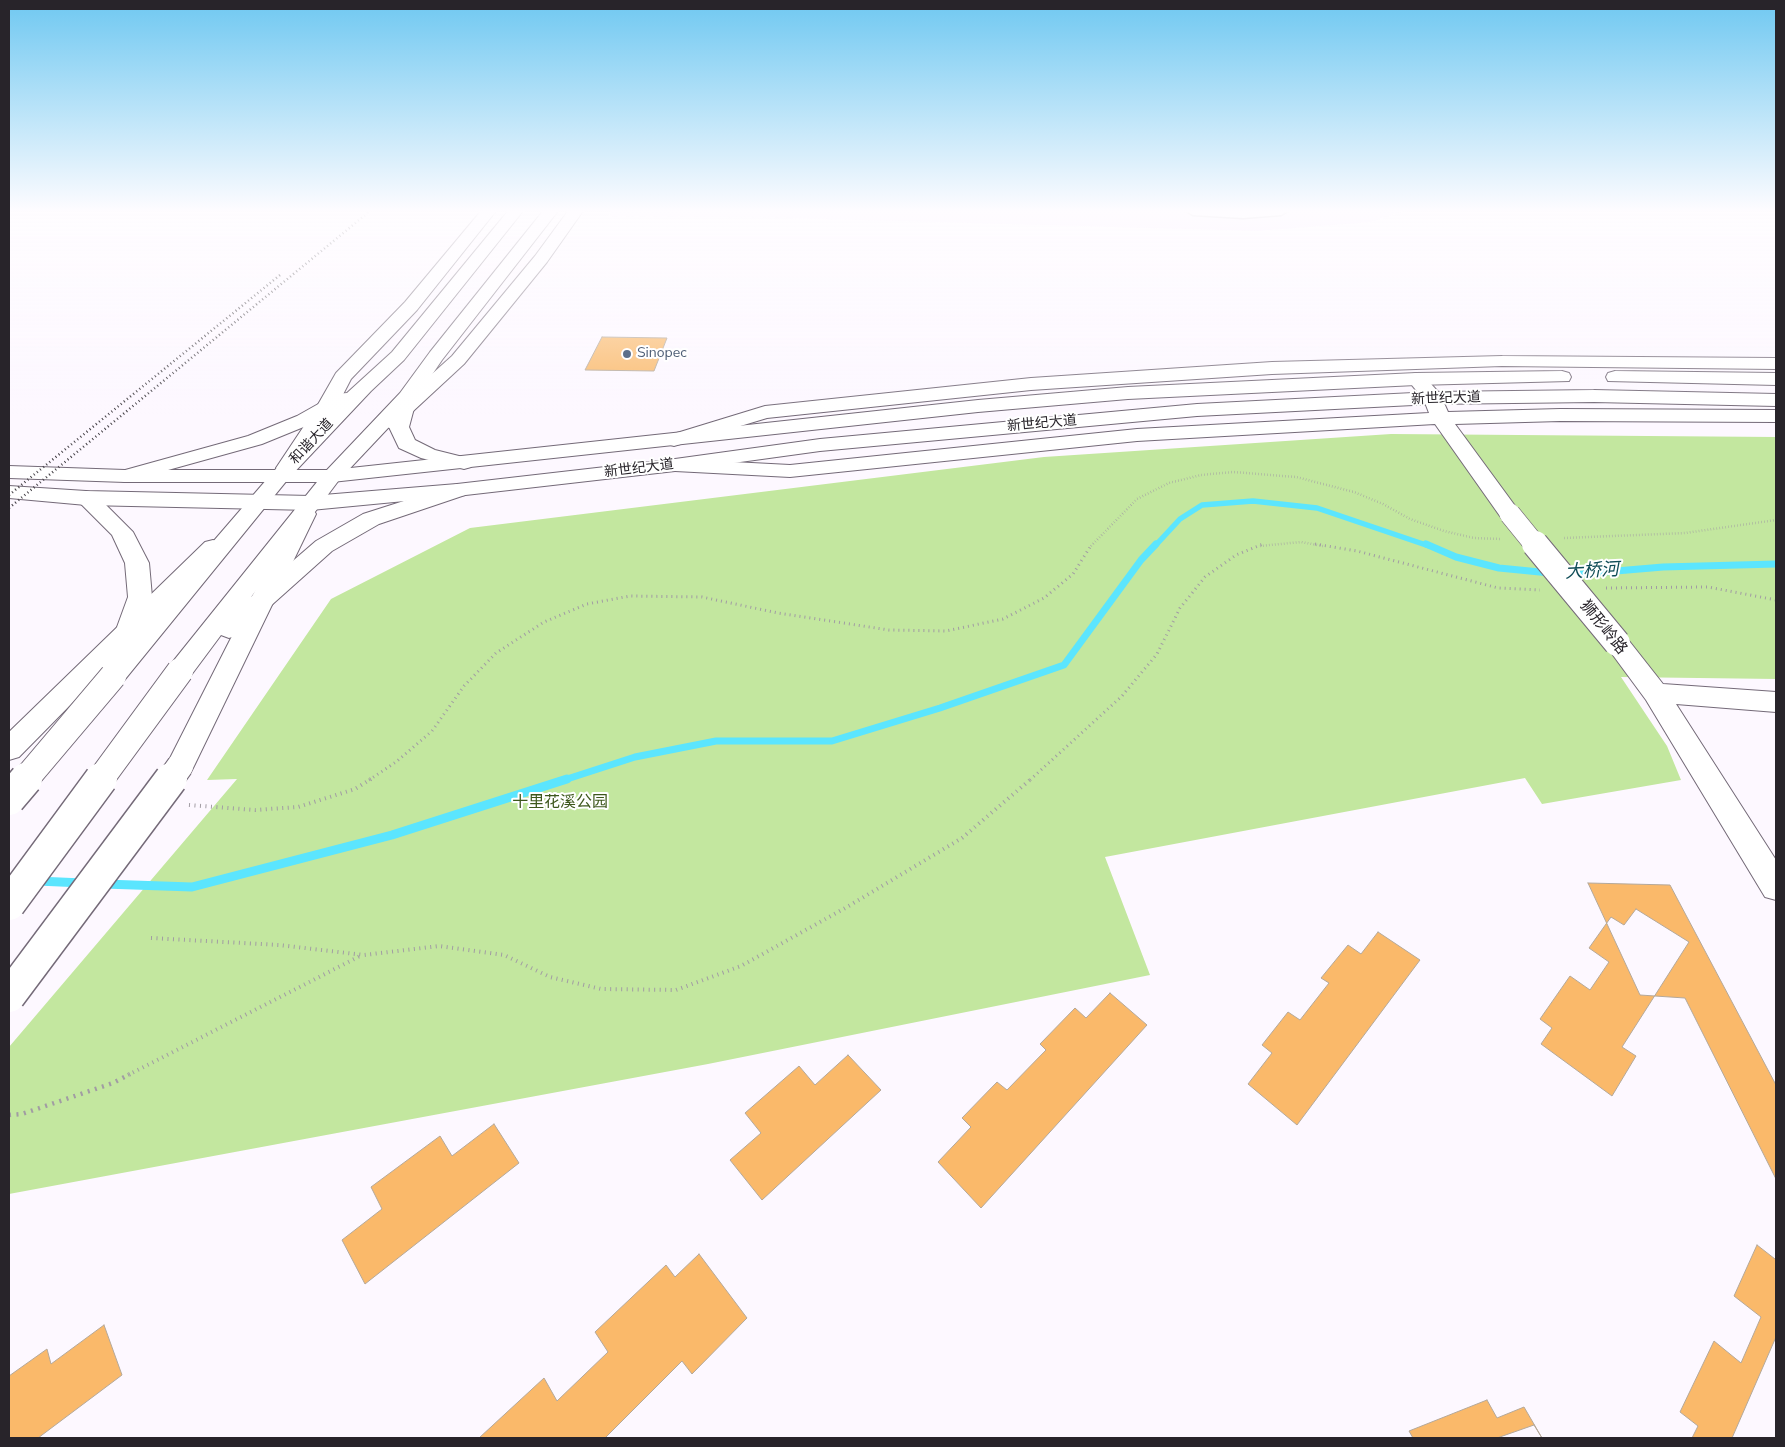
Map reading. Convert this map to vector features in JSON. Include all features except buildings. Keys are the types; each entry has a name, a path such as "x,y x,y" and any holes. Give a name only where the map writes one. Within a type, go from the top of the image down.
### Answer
{"main road":[{"path":"281,475 326,408 343,377 411,306 434,279"},
{"name":"和谐大道","path":"9,799 281,475 364,387 398,356 461,279"},
{"path":"464,463 428,454 406,444 399,427 405,404 436,356 497,279"},
{"path":"9,904 180,671 332,476 405,404 458,360 526,279"},
{"path":"672,440 765,412 1031,384 1272,368 1502,361 1776,364"},
{"path":"1613,377 1692,362"},
{"name":"新世纪大道","path":"9,472 125,476 332,476 922,412 1128,393 1416,378 1613,377 1776,379"},
{"name":"狮形岭路","path":"1416,378 1433,398 1441,418 1510,514 1617,643 1655,693 1776,888"},
{"path":"1031,384 1128,393"},
{"path":"125,476 255,440 304,420 364,387"},
{"name":"新世纪大道","path":"9,492 86,498 256,504 311,503 457,490 675,465 820,445 981,429 1239,408 1433,398 1594,396 1776,400"},
{"path":"1731,399 1776,405"},
{"path":"1137,435 1239,408"},
{"path":"675,465 790,470 1137,435 1441,418 1560,415 1776,416"},
{"path":"180,671 324,546 371,519 457,490"},
{"path":"86,498 122,532 137,563 140,597 113,676"},
{"path":"9,996 180,766 311,503"},
{"path":"9,748 256,504"},
{"path":"1655,693 1776,702"}],"path":[{"path":"186,805 254,810 298,807 355,789 396,762 432,731 464,686 496,653 544,622 587,604 630,596 702,597 778,613 889,630 946,631 1003,619 1044,598 1072,574 1095,540 1136,499 1169,483 1201,475 1233,472 1296,477 1354,492 1383,504 1410,519 1444,531 1474,538 1505,540"},
{"path":"1560,538 1685,534 1776,520"},
{"path":"151,938 279,945 364,954 439,946 504,955 550,977 601,989 676,990 741,966 847,907 962,838 1052,762 1122,696 1157,654 1180,608 1205,577 1236,555 1264,544 1301,542 1357,551 1498,588 1541,590"},
{"path":"1605,588 1708,587 1776,600"},
{"path":"9,1115 22,1114 113,1083 364,954"}],"green space":[{"name":"十里花溪公园","path":"1391,434 1776,437 1776,679 1621,677 1667,746 1681,780 1542,804 1525,778 1105,857 1150,975 708,1064 9,1194 9,1047 237,779 207,780 331,599 470,528 1044,457"}],"waterway":[{"path":"1155,546 1180,519 1202,505 1253,501 1317,508 1429,546"},
{"path":"564,780 635,757 716,741 832,741 940,708 1064,665 1141,560 1156,544"},
{"name":"大桥河","path":"1426,544 1456,557 1499,568 1550,573"},
{"name":"大桥河","path":"1569,575 1663,567 1776,564"},
{"path":"104,884 192,887 392,835 567,779"},
{"path":"37,881 83,883"}],"railway":[{"path":"9,495 276,279"},
{"path":"9,508 288,279"}],"place":[{"name":"Sinopec","path":"627,354"}]}
